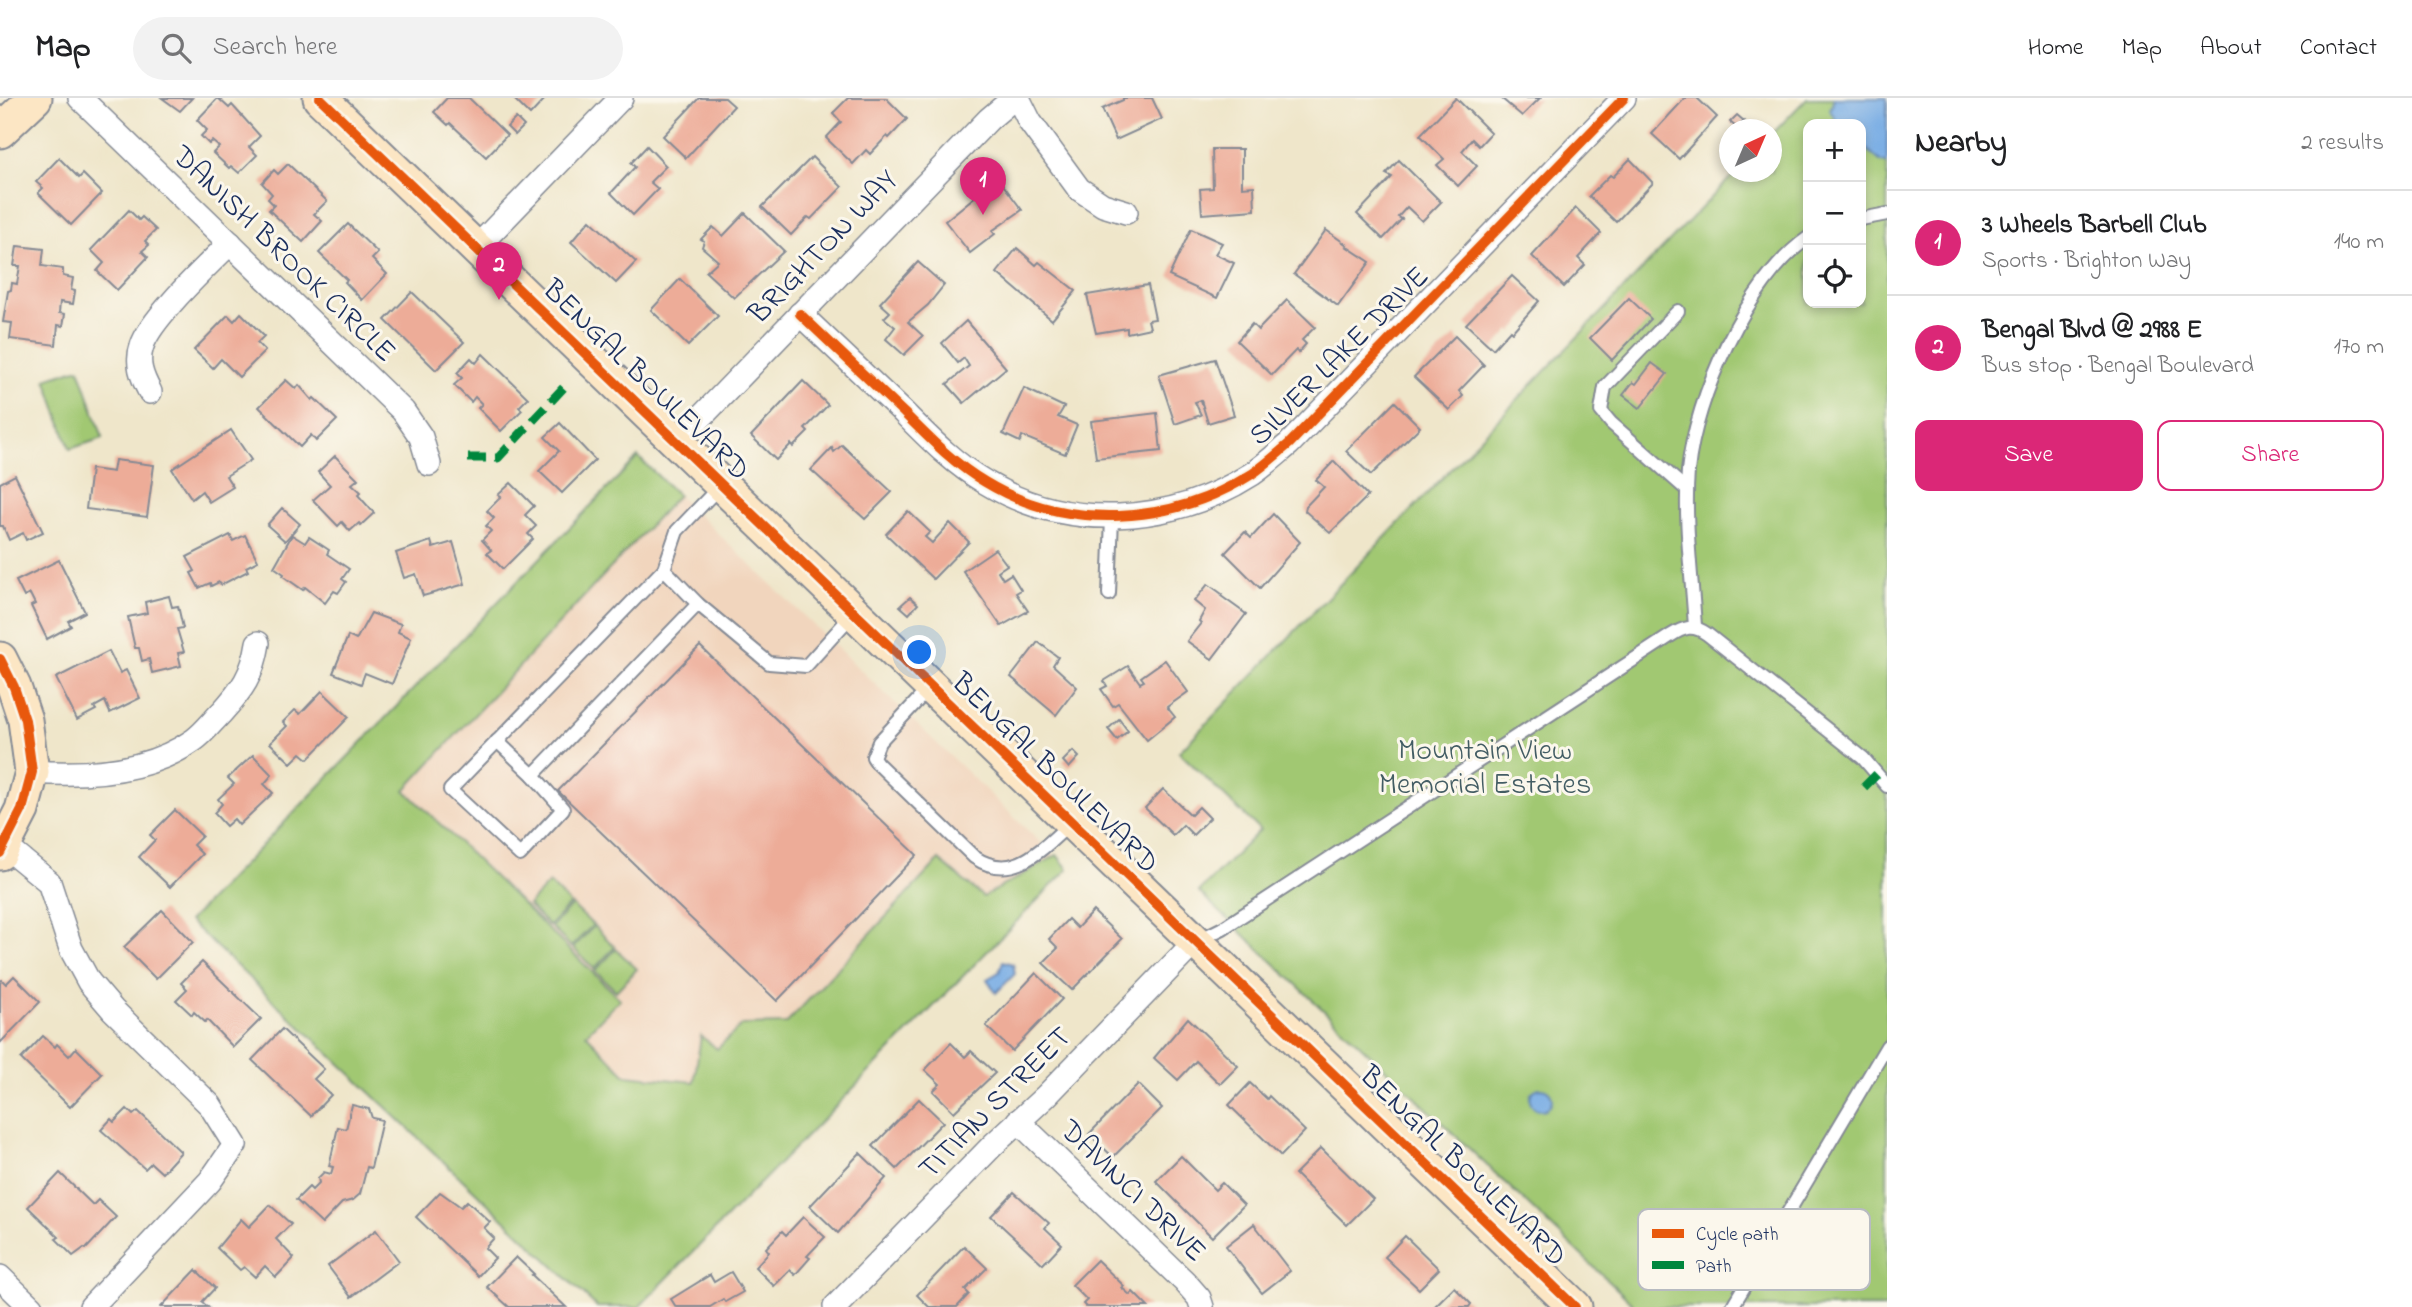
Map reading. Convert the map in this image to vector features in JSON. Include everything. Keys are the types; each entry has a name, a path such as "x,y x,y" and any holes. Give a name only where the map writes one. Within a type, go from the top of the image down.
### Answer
{"main road":[{"path":"0,131 35,98"},
{"name":"BENGAL BOULEVARD","path":"320,98 1576,1307"},
{"path":"0,659 14,687 25,720 32,772 22,810 3,849"}],"street":[{"name":"DANISH BROOK CIRCLE","path":"80,98 402,411 421,436 429,464"},
{"path":"476,248 621,98"},
{"path":"1016,98 1030,122 1079,189 1103,205 1126,212"},
{"name":"BRIGHTON WAY","path":"678,441 989,119 1016,98"},
{"name":"SILVER LAKE DRIVE","path":"800,314 947,455 985,483 1027,502 1070,513 1112,518 1164,512 1211,496 1252,473 1289,444 1624,98"},
{"path":"150,392 140,373 141,346 155,323 230,243"},
{"path":"32,772 62,774 127,767 158,760 175,752 197,739 240,692 254,667 258,643"},
{"path":"3,849 49,882 71,949 89,982 113,1010 210,1105 235,1144 210,1181 91,1307"},
{"name":"TITIAN STREET","path":"835,1307 1196,941"},
{"name":"DAVINCI DRIVE","path":"1018,1121 1185,1282 1199,1298 1202,1307"},
{"path":"0,1277 31,1307"}],"lane":[{"path":"1866,218 1887,214"},
{"path":"1695,627 1687,490 1694,434 1713,377 1748,307 1772,272 1790,251 1803,242"},
{"path":"1678,311 1605,387 1601,411 1687,490"},
{"path":"497,741 533,775 563,809 520,855 450,790 497,741 664,569 677,531 721,484"},
{"path":"1109,594 1112,518"},
{"path":"664,569 698,604 769,663 806,666 855,612"},
{"path":"533,775 698,604"},
{"path":"1196,941 1223,928 1679,631 1695,627 1863,758 1887,786"},
{"path":"931,686 879,742 873,757 974,857 991,867 1003,868 1018,864 1073,822"},
{"path":"1790,1209 1887,1046"},
{"path":"1732,1307 1742,1290"}],"shaded area":[{"path":"638,457 1068,869 639,1307 597,1307 189,921"}],"green space":[{"name":"Mountain View Memorial Estates","path":"1807,98 1887,98 1887,1307 1636,1307 1199,892 1260,830 1179,752 1726,182 1782,182 1782,124"},
{"path":"79,368 103,438 70,449 46,379"},
{"path":"638,457 678,495 405,790 620,999 586,1034 626,1075 694,1082 701,1036 717,1049 742,1025 786,1024 939,860 983,897 1057,855 1068,869 639,1307 597,1307 189,921"},
{"path":"549,883 570,904 549,926 528,905"},
{"path":"572,905 593,925 571,947 551,927"},
{"path":"594,926 615,947 594,969 573,948"},
{"path":"616,949 637,969 616,991 595,971"}],"water":[{"path":"1834,98 1887,98 1887,163 1881,162 1866,148 1866,119 1835,119 1830,110"},
{"path":"1003,961 1013,964 1015,974 996,993 987,979 999,972"},
{"path":"1541,1088 1549,1091 1552,1099 1549,1107 1541,1110 1533,1107 1530,1099 1533,1091"}],"building":[{"path":"162,98 192,98 180,111"},
{"path":"218,98 229,108 232,105 260,136 249,147 257,155 239,173 231,166 229,168 213,153 219,147 212,141 209,144 201,136 207,130 197,120"},
{"path":"447,98 469,98 507,135 486,157 450,123 448,125 434,112"},
{"path":"513,98 546,98 530,115"},
{"path":"699,98 725,98 734,106 686,158 663,136"},
{"path":"848,98 886,98 907,119 870,154 866,150 853,164 826,138 841,122 833,113"},
{"path":"1123,98 1152,98 1162,119 1116,140 1102,109"},
{"path":"1456,98 1491,133 1479,146 1472,139 1462,151 1477,166 1458,186 1437,165 1444,159 1420,135"},
{"path":"1501,98 1540,98 1522,116"},
{"path":"1685,98 1697,98 1717,117 1679,159 1652,134"},
{"path":"516,118 524,126 515,135 507,127"},
{"path":"647,146 666,166 650,182 658,189 633,215 611,193 635,167 631,163"},
{"path":"1212,149 1242,149 1242,187 1254,186 1255,210 1202,214 1200,189 1213,188"},
{"path":"812,157 842,187 791,235 762,207"},
{"path":"59,158 79,178 83,174 102,193 71,225 38,193 43,188 36,182"},
{"path":"1630,159 1653,183 1616,222 1589,196"},
{"path":"1399,160 1441,202 1422,221 1407,207 1398,217 1402,219 1383,239 1357,214 1392,177 1386,174"},
{"path":"288,164 327,201 314,214 322,221 303,242 269,210 274,205 268,199 272,194 262,183 274,170 278,174"},
{"path":"998,178 1022,210 992,231 995,234 970,253 945,221"},
{"path":"1576,208 1601,233 1578,258 1585,265 1564,287 1532,256"},
{"path":"129,210 139,220 142,217 156,230 145,241 149,245 142,251 148,257 117,290 97,271 104,263 91,250"},
{"path":"745,213 784,251 734,298 706,272 718,261 702,247 704,241 701,239 713,227 723,236"},
{"path":"590,220 636,262 616,283 571,242"},
{"path":"348,224 378,253 372,259 387,274 362,300 345,282 347,280 319,253"},
{"path":"1191,229 1222,243 1215,254 1234,263 1217,298 1169,276"},
{"path":"1326,230 1370,262 1338,306 1294,274"},
{"path":"17,246 44,249 42,266 63,269 63,276 73,278 73,304 60,302 59,313 65,314 63,326 58,325 56,345 10,339 12,323 3,322 8,291 11,290 12,283 17,284 20,266 14,266"},
{"path":"1017,248 1036,265 1039,262 1076,291 1052,320 997,273"},
{"path":"918,262 944,285 928,305 908,322 923,336 904,355 886,339 895,327 884,318 890,312 880,303"},
{"path":"1512,276 1539,301 1493,349 1466,324"},
{"path":"680,279 718,316 688,346 651,310"},
{"path":"1148,285 1155,319 1148,320 1150,328 1127,333 1127,328 1096,333 1087,295"},
{"path":"412,292 464,342 436,370 385,320"},
{"path":"1629,298 1651,319 1612,360 1590,338"},
{"path":"1287,300 1315,327 1302,340 1306,344 1298,353 1296,350 1272,375 1237,341 1252,324 1258,330"},
{"path":"241,313 264,336 257,343 265,351 239,377 221,359 213,368 194,350 228,315 234,321"},
{"path":"966,321 1006,368 964,403 947,384 969,366 964,358 958,363 942,343"},
{"path":"1455,336 1484,365 1459,391 1463,396 1449,410 1414,377"},
{"path":"483,354 528,398 519,407 522,410 501,431 478,408 482,404 475,397 471,402 454,385 462,378 457,373 471,358 476,363"},
{"path":"1215,359 1234,415 1208,423 1201,400 1195,402 1201,415 1175,424 1159,375"},
{"path":"1652,363 1667,374 1640,408 1623,395 1633,382 1636,384"},
{"path":"286,380 296,389 299,385 312,400 314,398 337,420 316,441 311,435 300,447 259,407"},
{"path":"803,381 828,405 805,429 808,432 793,447 791,444 776,460 751,436"},
{"path":"1024,388 1064,407 1058,417 1077,425 1065,454 1022,436 1020,442 1003,434"},
{"path":"1395,402 1420,427 1371,475 1346,451"},
{"path":"1157,413 1161,451 1096,458 1091,421"},
{"path":"560,423 595,460 562,493 539,471 559,451 545,437"},
{"path":"231,430 251,460 226,476 233,487 209,502 202,491 192,499 172,469"},
{"path":"842,445 892,492 865,519 811,470 832,448 834,452"},
{"path":"335,456 358,479 352,484 361,492 358,495 374,513 350,531 342,522 338,526 313,500 330,485 318,472"},
{"path":"115,460 154,465 147,517 86,509 91,469 113,472"},
{"path":"1334,461 1368,496 1330,533 1305,511 1306,506 1324,487 1316,480"},
{"path":"15,475 43,532 26,540 23,533 9,540 3,526 0,526 0,483"},
{"path":"511,483 534,506 525,515 536,526 528,534 533,539 503,569 487,553 491,550 482,540 491,531 486,526 494,518 487,511"},
{"path":"282,508 300,524 285,541 267,525"},
{"path":"908,511 930,532 925,537 932,543 950,523 969,542 933,579 886,534"},
{"path":"1273,514 1300,542 1260,588 1225,553 1245,532 1251,538"},
{"path":"230,535 233,541 245,535 258,561 246,567 248,571 221,585 219,582 211,586 210,583 199,588 191,573 195,571 187,557"},
{"path":"292,535 305,543 309,537 329,550 327,554 349,569 342,579 346,582 338,593 334,591 325,603 305,587 303,590 283,576 284,574 274,567"},
{"path":"431,541 433,548 453,542 465,584 423,596 416,574 404,578 396,553"},
{"path":"995,549 1007,565 998,571 1003,579 1011,574 1021,590 1016,593 1028,611 1001,626 963,571"},
{"path":"59,560 85,612 68,621 71,626 47,639 31,606 35,604 30,594 24,597 16,581"},
{"path":"1208,584 1246,614 1212,659 1187,641 1201,623 1199,621 1205,610 1194,601"},
{"path":"169,596 172,607 178,606 183,628 177,629 184,652 178,653 181,666 152,673 149,659 142,661 139,648 135,648 128,617 147,613 145,602"},
{"path":"910,597 918,604 909,614 900,606"},
{"path":"371,613 401,624 398,632 411,638 392,684 365,673 361,684 333,673 348,636 356,640"},
{"path":"1038,642 1058,657 1053,665 1077,687 1056,715 1011,677"},
{"path":"700,646 917,855 777,1001 558,791"},
{"path":"109,651 120,673 126,670 140,698 110,713 105,701 94,707 96,710 77,720 56,678"},
{"path":"1165,660 1188,692 1167,707 1175,717 1147,740 1118,703 1113,706 1101,689 1107,686 1104,681 1128,666 1140,683 1144,681 1141,677"},
{"path":"322,691 349,717 308,759 301,753 291,763 270,743 287,726 283,722 295,710 300,714"},
{"path":"1119,719 1128,731 1117,740 1108,729"},
{"path":"1073,751 1079,757 1069,768 1063,761"},
{"path":"253,755 272,775 264,784 273,793 239,825 234,819 226,826 214,813 222,804 218,799 234,784 228,778"},
{"path":"1163,789 1191,815 1199,807 1210,818 1193,835 1183,825 1173,835 1145,808"},
{"path":"175,810 202,836 193,845 202,854 170,887 139,857 155,840 150,835"},
{"path":"162,910 193,942 156,979 124,947"},
{"path":"1093,911 1122,939 1072,990 1043,963 1058,948 1049,939 1068,919 1077,928"},
{"path":"202,962 261,1019 233,1047 207,1020 205,1022 194,1012 192,1015 176,1000 187,989 181,983"},
{"path":"1036,973 1062,999 1012,1051 986,1026"},
{"path":"14,976 40,1002 0,1043 0,981 6,984"},
{"path":"1188,1018 1238,1066 1220,1084 1196,1061 1178,1080 1154,1058"},
{"path":"282,1029 324,1069 314,1079 331,1095 311,1116 252,1060"},
{"path":"43,1036 55,1047 57,1044 69,1056 76,1048 102,1074 70,1107 21,1059"},
{"path":"951,1043 965,1057 971,1051 995,1073 954,1112 933,1091 940,1084 925,1070"},
{"path":"1250,1083 1267,1099 1269,1096 1305,1131 1281,1156 1229,1105"},
{"path":"1138,1084 1162,1108 1113,1157 1089,1134"},
{"path":"919,1099 943,1122 897,1169 873,1146"},
{"path":"352,1105 369,1109 372,1118 382,1120 371,1168 367,1167 360,1194 353,1200 342,1203 322,1224 296,1200 309,1187 312,1190 319,1183 318,1178 324,1172 331,1174 333,1167 329,1166 338,1127 346,1129"},
{"path":"127,1109 133,1115 138,1111 181,1152 162,1173 151,1163 145,1169 101,1130 111,1119 114,1122"},
{"path":"1321,1148 1373,1199 1347,1225 1295,1174"},
{"path":"860,1153 886,1178 838,1233 810,1206"},
{"path":"1181,1156 1215,1190 1222,1183 1244,1205 1212,1237 1156,1181"},
{"path":"60,1173 93,1205 98,1200 116,1217 86,1249 73,1256 56,1239 59,1237 28,1207"},
{"path":"440,1192 461,1207 467,1201 490,1222 484,1228 494,1238 485,1248 495,1258 478,1276 416,1217"},
{"path":"1014,1192 1049,1223 1045,1228 1062,1244 1043,1264 991,1216"},
{"path":"270,1205 291,1224 276,1239 294,1258 276,1277 265,1266 255,1277 244,1267 240,1270 217,1248 241,1219 249,1227"},
{"path":"803,1217 825,1237 807,1256 810,1258 795,1275 790,1270 774,1286 755,1267 769,1252 766,1248 782,1231 786,1235"},
{"path":"1254,1224 1290,1271 1262,1293 1226,1246"},
{"path":"376,1230 399,1261 351,1297 328,1266"},
{"path":"1405,1236 1439,1269 1419,1289 1385,1257"},
{"path":"964,1246 987,1268 965,1290 969,1294 957,1307 929,1307 917,1295"},
{"path":"516,1257 566,1307 509,1307 487,1287"},
{"path":"1097,1260 1124,1286 1122,1288 1130,1295 1133,1292 1148,1307 1086,1307 1083,1304 1087,1300 1072,1285"},
{"path":"196,1270 215,1288 202,1302 208,1307 161,1307"},
{"path":"731,1272 743,1292 725,1302 723,1299 710,1307 676,1307 671,1299 710,1275 714,1282"},
{"path":"1454,1287 1471,1304 1469,1307 1434,1307"}],"marked path":[{"path":"468,458 498,458 565,386"},
{"path":"1864,787 1878,773"}],"cycle path":[{"path":"320,98 1575,1307"},
{"path":"800,314 952,459 985,482 1017,498 1050,509 1084,515 1119,516 1188,504 1221,491 1252,474 1289,444 1624,98"},
{"path":"0,659 14,687 25,720 32,772 22,810 0,853"}],"place":[{"name":"3 Wheels Barbell Club","path":"983,215"},
{"name":"Bengal Blvd @ 2988 E","path":"499,300"}]}
